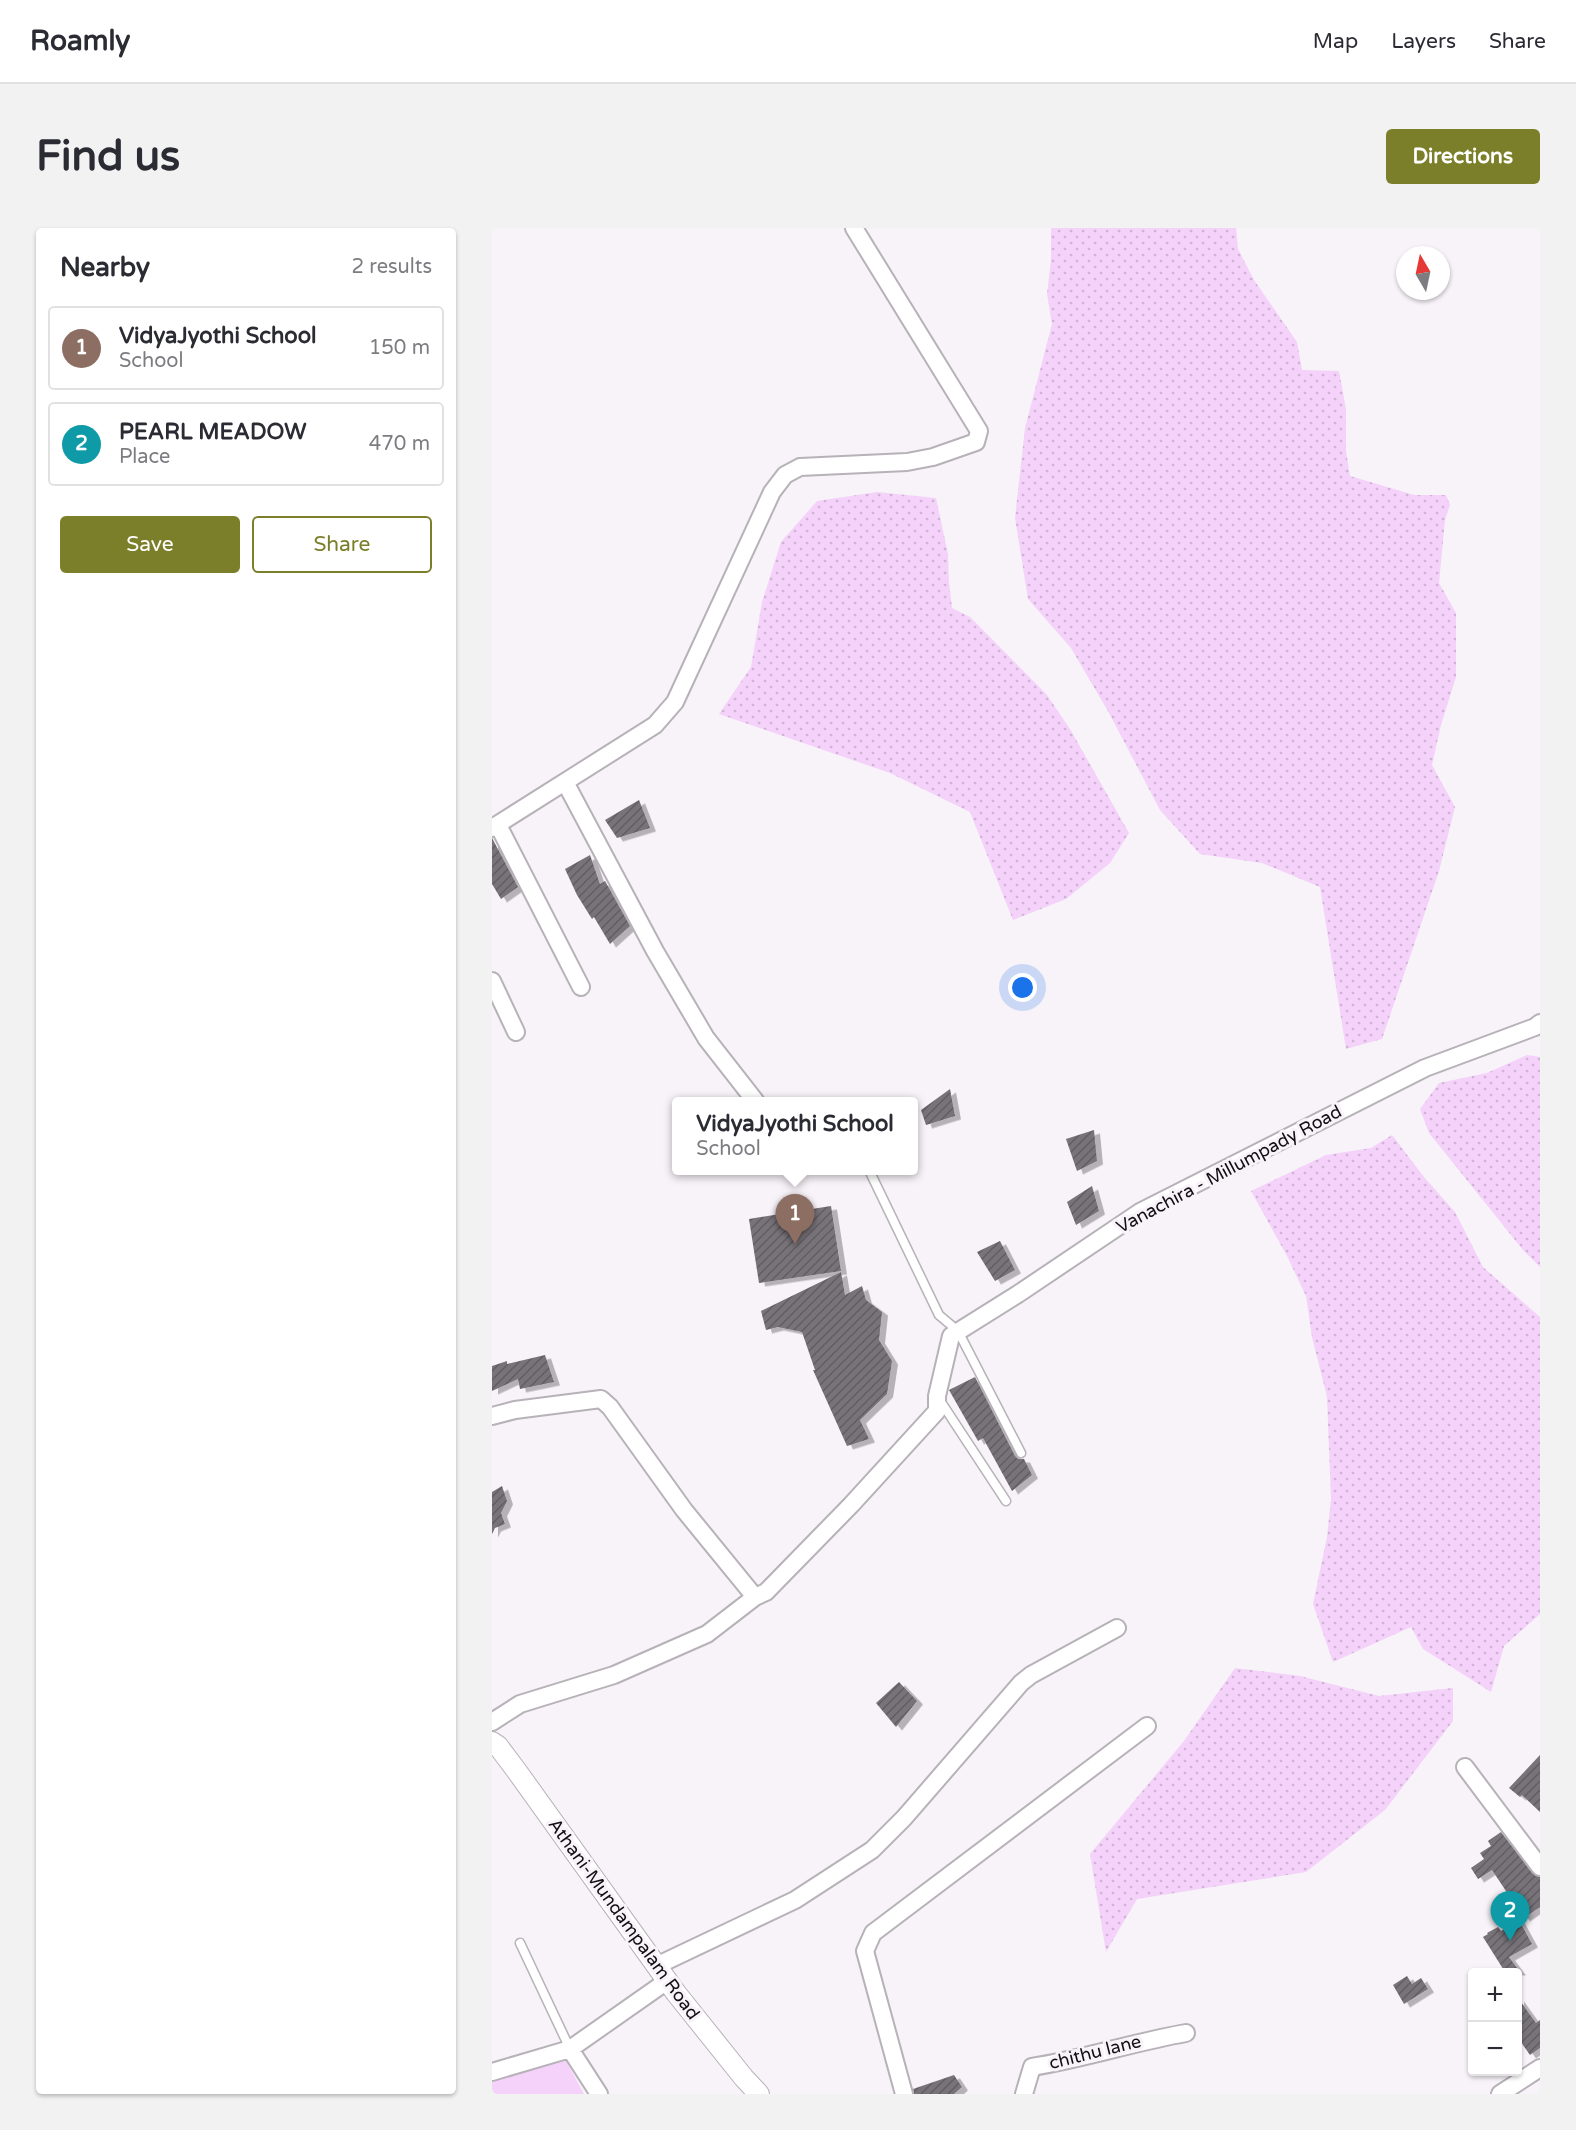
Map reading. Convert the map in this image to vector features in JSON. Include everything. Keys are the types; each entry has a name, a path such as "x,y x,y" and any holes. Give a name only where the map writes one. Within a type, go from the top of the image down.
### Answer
{"street":[{"path":"580,987 495,827 655,725 675,702 772,492 785,475 800,467 907,462 933,457 976,442 979,431 854,228"},
{"path":"565,782 655,951 706,1038 753,1097"},
{"path":"492,981 516,1032"},
{"name":"Vanachira - Millumpady Road","path":"958,1331 1018,1294 1140,1212 1425,1068 1535,1028 1540,1023"},
{"path":"492,1721 520,1704 614,1675 707,1634 755,1597 766,1592 851,1505 937,1411 937,1396 951,1336 958,1331"},
{"path":"492,1416 514,1410 601,1399 610,1407 684,1510 755,1597"},
{"path":"492,2072 570,2049 662,1973 795,1900 872,1850 904,1818 1021,1683 1031,1675 1117,1628"},
{"path":"904,2094 865,1951 873,1933 1147,1726"},
{"name":"Athani-Mundampalam Road","path":"492,1742 498,1746 516,1770 662,1973 759,2094"},
{"path":"1465,1767 1540,1867"},
{"name":"chithu lane","path":"1024,2094 1032,2067 1070,2061 1147,2040 1186,2033"},
{"path":"570,2049 599,2094"},
{"path":"1500,2094 1540,2068"}],"lane":[{"path":"871,1175 939,1315 958,1331 1021,1453"},
{"path":"937,1396 1006,1501"},
{"path":"520,1943 570,2049"}],"shaded area":[{"path":"1051,228 1236,228 1238,249 1254,280 1297,342 1302,370 1339,371 1346,409 1346,451 1350,476 1414,495 1446,495 1450,505 1445,520 1439,583 1456,613 1456,677 1441,725 1432,765 1455,807 1439,871 1382,1039 1346,1049 1320,887 1262,863 1200,854 1160,810 1109,713 1071,648 1028,599 1015,518 1025,428 1052,324 1047,294 1051,260"},
{"path":"877,492 936,498 948,554 952,608 970,617 1047,695 1070,729 1129,833 1110,863 1066,899 1013,920 970,812 890,773 719,714 751,667 762,602 781,542 817,501"},
{"path":"1527,1055 1540,1057 1540,1267 1523,1250 1429,1133 1420,1109 1439,1083 1487,1073"},
{"path":"1392,1135 1424,1177 1455,1212 1483,1267 1540,1317 1540,1614 1504,1646 1491,1692 1423,1649 1411,1627 1333,1662 1313,1604 1327,1537 1331,1499 1327,1397 1312,1337 1306,1296 1251,1191 1326,1155 1371,1148"},
{"path":"1235,1668 1300,1676 1379,1696 1453,1688 1453,1721 1385,1810 1306,1872 1137,1899 1106,1952 1090,1854 1184,1741"},
{"path":"565,2059 584,2094 492,2094 492,2077"}],"building":[{"path":"639,800 650,828 617,838 605,820"},
{"path":"492,838 518,887 501,899 492,884"},
{"path":"590,855 600,884 605,881 630,926 610,944 594,917 592,919 577,895 565,869"},
{"path":"950,1089 955,1116 926,1125 921,1110"},
{"path":"1094,1130 1097,1161 1077,1171 1066,1139"},
{"path":"1092,1186 1099,1211 1076,1225 1067,1202"},
{"path":"831,1206 841,1271 759,1283 749,1219"},
{"path":"1000,1241 1015,1270 995,1281 977,1252"},
{"path":"841,1272 845,1295 862,1286 866,1300 882,1312 879,1340 892,1361 887,1394 860,1420 869,1439 847,1446 813,1370 815,1370 802,1332 778,1327 766,1330 761,1311"},
{"path":"545,1355 554,1382 520,1389 518,1379 492,1391 492,1366 507,1361 507,1364"},
{"path":"975,1377 1015,1456 1018,1459 1024,1459 1032,1475 1012,1491 983,1438 978,1441 949,1390"},
{"path":"502,1486 507,1501 501,1513 505,1524 495,1528 492,1534 492,1492"},
{"path":"899,1682 917,1701 896,1727 876,1703"},
{"path":"1540,1755 1540,1812 1522,1795 1520,1797 1509,1788"},
{"path":"1501,1832 1532,1873 1540,1877 1540,1907 1524,1918 1492,1870 1478,1879 1471,1868 1484,1859 1480,1853 1491,1846 1488,1841"},
{"path":"1519,1920 1532,1944 1509,1957 1517,1968 1502,1968 1483,1937 1498,1927 1501,1931"},
{"path":"1407,1976 1412,1984 1421,1978 1428,1989 1404,2004 1393,1985"},
{"path":"1522,2004 1536,2023 1540,2020 1540,2048 1530,2055 1522,2044"},
{"path":"954,2075 962,2087 954,2094 914,2094 913,2089"}],"place":[{"name":"VidyaJyothi School","path":"795,1244"},
{"name":"PEARL MEADOW","path":"1510,1941"}]}
